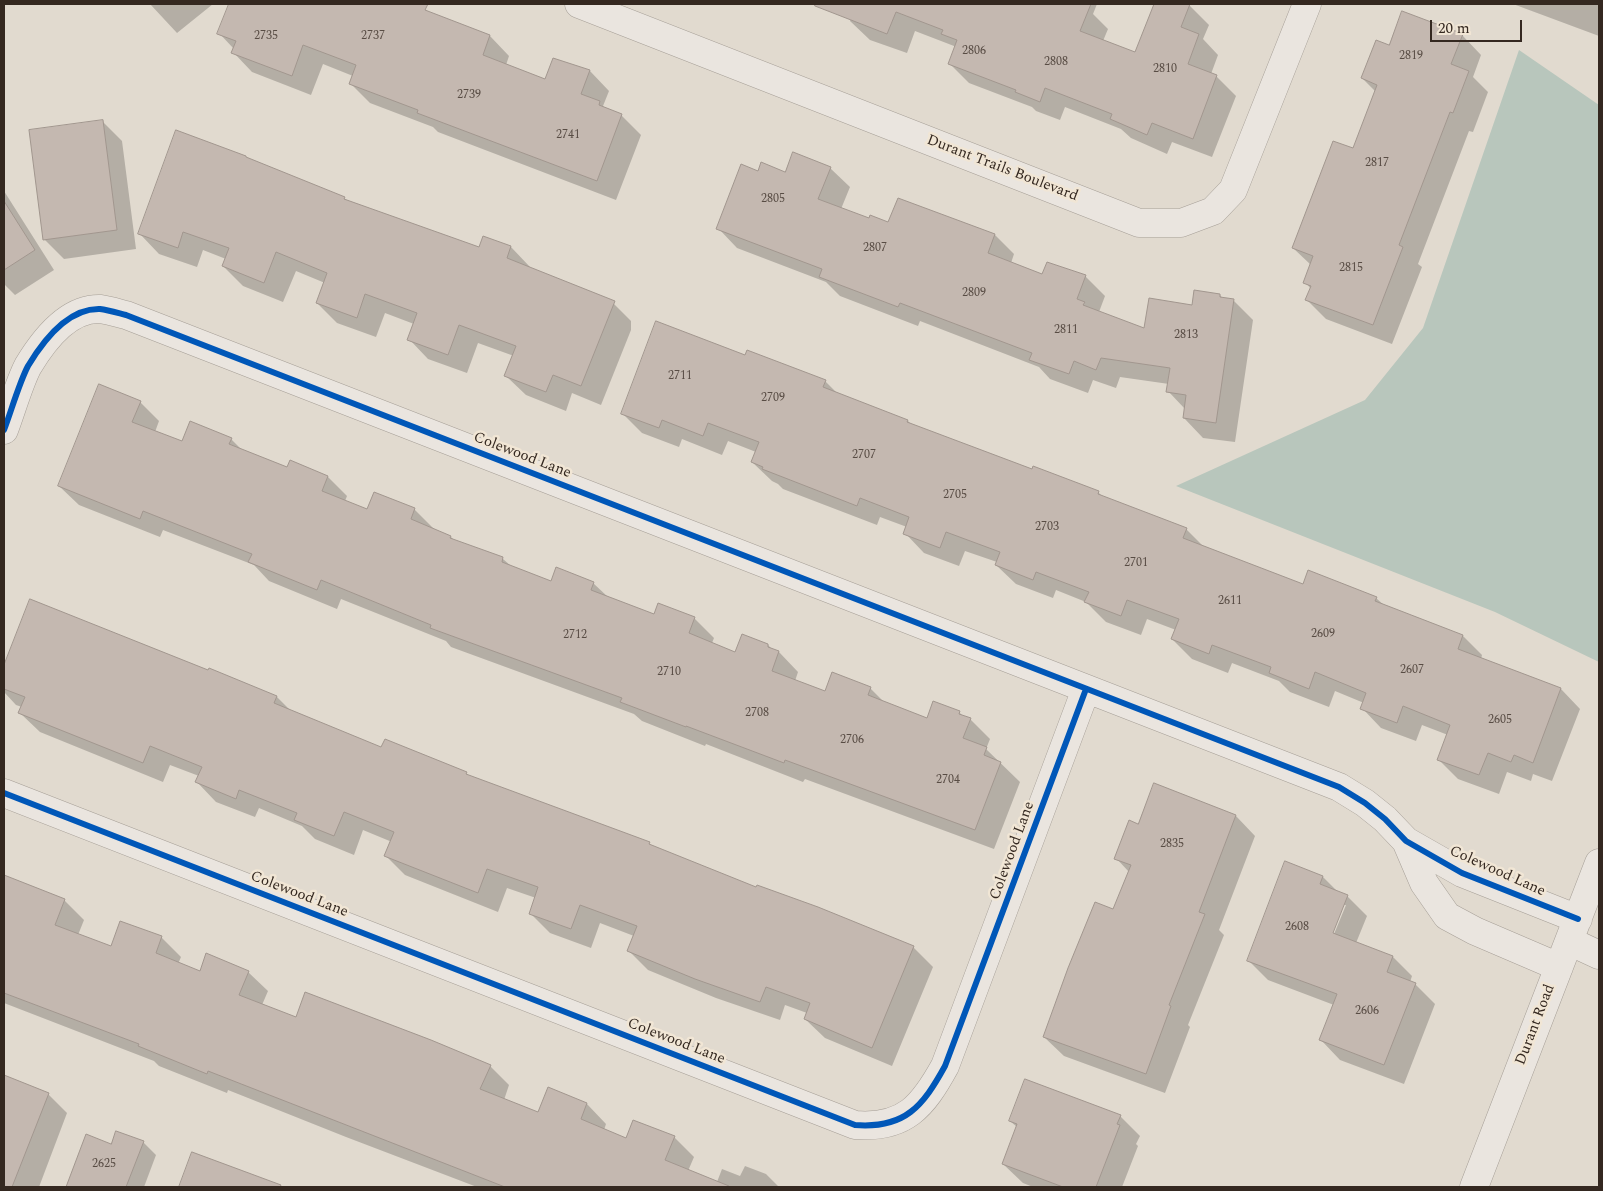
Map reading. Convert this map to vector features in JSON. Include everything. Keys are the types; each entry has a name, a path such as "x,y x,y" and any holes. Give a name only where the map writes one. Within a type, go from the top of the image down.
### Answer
{"street":[{"name":"Durant Trails Boulevard","path":"579,4 1139,223 1180,223 1213,211 1233,190 1307,4"},
{"name":"Colewood Lane","path":"4,430 28,367 46,340 59,326 79,313 99,309 126,315 1339,787 1365,803 1385,819 1406,840 1462,873 1573,930 1599,955"},
{"name":"Colewood Lane","path":"4,793 855,1125 873,1127 904,1118 919,1107 933,1088 945,1066 1086,689"},
{"name":"Colewood Lane","path":"1406,840 1424,883 1447,916 1476,931 1559,966"},
{"name":"Durant Road","path":"1474,1187 1599,863"}],"shaded area":[{"path":"1519,50 1599,105 1599,662 1495,612 1176,486 1365,400 1423,328"}],"building":[{"path":"229,4 428,4 425,10 490,35 483,55 545,79 553,58 590,70 581,94 600,101 599,105 622,114 597,181 417,113 418,110 349,84 356,65 303,45 292,76 231,53 236,41 217,34"},
{"path":"815,4 1091,4 1080,31 1135,52 1154,4 1190,4 1181,27 1199,34 1188,64 1217,75 1193,139 1152,123 1147,135 1110,119 1112,114 1045,88 1040,102 1015,92 1016,90 948,64 957,40 941,34 943,30 896,12 887,34 815,6"},
{"path":"1402,11 1463,34 1451,64 1469,71 1453,113 1450,112 1399,245 1403,247 1373,325 1305,300 1311,286 1303,283 1313,256 1292,248 1333,141 1353,148 1377,85 1361,78 1376,40 1389,45"},
{"path":"103,120 117,230 43,240 29,130"},
{"path":"176,130 246,156 345,197 344,199 479,247 483,236 511,246 507,258 615,301 581,386 553,375 546,392 504,376 516,346 459,325 448,355 407,340 417,313 365,294 357,318 316,303 327,273 276,252 264,283 222,266 229,248 183,232 178,248 138,234"},
{"path":"793,152 831,167 818,199 869,218 870,215 888,222 898,198 995,234 988,253 1042,274 1047,262 1086,275 1077,299 1085,302 1083,305 1144,328 1149,298 1192,305 1194,290 1220,294 1220,297 1234,299 1216,423 1183,418 1186,395 1166,392 1170,368 1101,358 1096,370 1074,361 1069,374 1029,360 1032,353 900,303 898,307 819,277 822,269 716,229 741,164 758,171 761,162 785,172"},
{"path":"4,201 35,250 4,270"},
{"path":"656,321 745,355 747,350 826,380 823,387 908,420 907,422 1032,469 1033,466 1099,491 1098,494 1187,528 1183,538 1303,584 1308,570 1377,597 1375,601 1463,635 1458,649 1561,688 1533,763 1514,755 1511,762 1488,753 1479,775 1437,760 1450,725 1403,706 1397,723 1360,709 1366,693 1315,672 1309,689 1269,673 1271,667 1212,645 1209,654 1171,639 1179,619 1127,600 1121,616 1084,602 1089,592 1036,572 1033,580 995,565 1000,552 946,532 940,548 903,534 909,517 860,498 857,506 762,469 763,467 751,462 759,442 708,423 703,436 662,420 659,428 621,414"},
{"path":"99,384 141,401 132,422 182,441 190,421 232,438 229,444 287,467 290,460 328,476 322,491 367,509 374,492 415,508 411,519 451,536 450,538 503,557 502,562 551,581 556,567 594,582 591,590 654,614 658,603 695,617 689,633 735,652 742,634 768,644 768,647 779,651 772,671 825,691 832,672 871,687 868,695 927,718 933,701 960,711 959,714 971,718 963,738 987,747 984,755 1001,762 975,830 785,760 784,763 620,702 622,698 430,628 431,625 321,580 317,590 248,562 252,554 143,511 140,519 58,486"},
{"path":"30,599 277,696 274,703 381,747 385,739 467,772 466,774 650,842 649,844 756,887 757,885 818,907 914,946 872,1048 804,1019 810,1003 766,987 760,1002 695,979 627,951 637,926 580,905 571,929 529,914 538,887 487,869 478,893 384,856 394,832 344,812 334,836 294,820 297,813 239,790 236,799 195,782 202,767 150,746 143,763 18,713 25,697 4,689 4,665"},
{"path":"1154,783 1236,815 1199,912 1205,914 1169,1005 1171,1006 1146,1074 1043,1037 1095,902 1113,909 1131,865 1114,859 1129,820 1138,824"},
{"path":"1285,861 1323,876 1320,884 1348,895 1333,933 1393,956 1387,972 1416,983 1384,1065 1319,1040 1337,994 1247,961"},
{"path":"4,875 65,899 55,925 111,946 120,921 162,936 156,953 200,971 206,953 249,971 239,995 296,1017 305,992 431,1040 491,1065 480,1089 538,1112 548,1087 587,1103 581,1119 626,1138 633,1120 675,1136 665,1160 729,1187 505,1187 208,1071 207,1074 138,1046 139,1044 4,993"},
{"path":"4,1075 49,1093 12,1187 4,1187"},
{"path":"1025,1079 1121,1115 1117,1124 1120,1125 1096,1187 1063,1187 1002,1164 1017,1124 1009,1121"},
{"path":"116,1131 144,1141 126,1187 66,1187 86,1134 111,1144"},
{"path":"192,1152 281,1185 280,1187 179,1187"}],"cycle path":[{"path":"4,430 28,366 41,346 58,328 67,320 88,310 100,309 126,315 1339,787 1365,803 1385,819 1406,841 1462,873 1578,919"},
{"path":"4,793 855,1125 872,1125 900,1119 910,1112 929,1093 945,1066 1086,689"}]}
